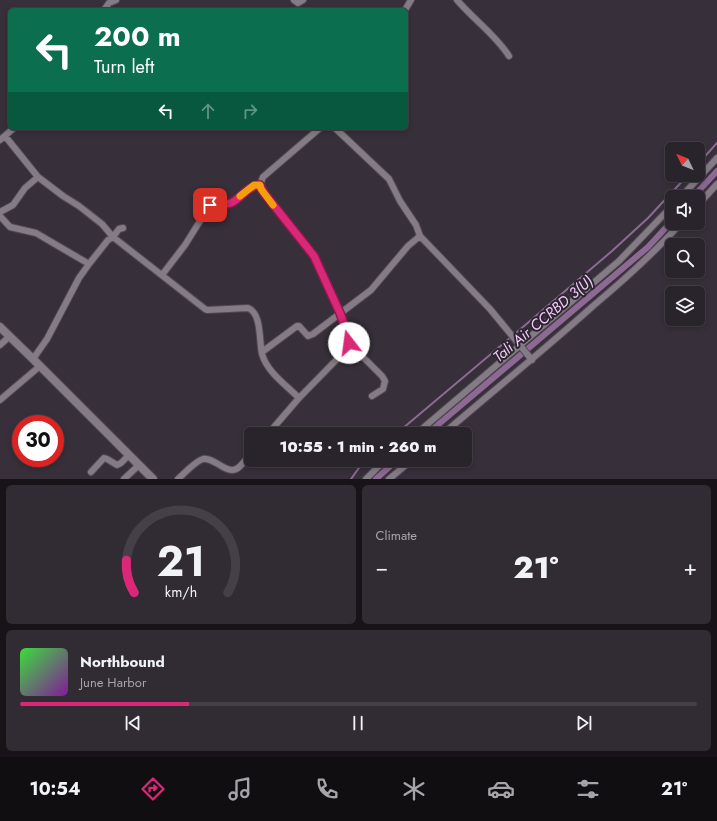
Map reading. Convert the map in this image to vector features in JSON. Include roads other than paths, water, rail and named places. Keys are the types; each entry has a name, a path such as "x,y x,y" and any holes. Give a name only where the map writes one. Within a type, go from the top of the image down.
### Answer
{"street":[{"path":"105,8 109,3 116,0"},
{"path":"294,0 298,3 303,0"},
{"path":"457,0 502,44 509,56"},
{"path":"0,140 12,130"},
{"path":"274,427 299,398 344,352 349,343 348,335 340,313 314,256 264,193 260,185 263,177 318,130"},
{"path":"337,130 389,179 400,201 416,224 420,236 490,309 531,358"},
{"path":"5,136 38,177 96,220 113,237 205,309 248,308 252,310 256,315 262,352 267,366 299,398"},
{"path":"687,190 717,158"},
{"path":"0,212 14,205 25,188 38,177"},
{"path":"705,197 717,184"},
{"path":"162,275 185,245 210,205 214,202 230,204 254,185 260,185"},
{"path":"425,427 522,347 619,261 665,213"},
{"path":"0,216 10,227 36,233 89,264"},
{"path":"33,359 47,339 79,278 108,240 113,237 117,231 123,228"},
{"path":"451,427 652,254 675,230"},
{"path":"262,352 295,327 299,326 308,336 310,336 375,286 408,246 420,236"},
{"path":"0,327 153,479"},
{"path":"0,345 10,336"},
{"path":"349,343 384,379 385,383 383,389 372,396"},
{"path":"0,400 40,366"},
{"path":"91,472 104,458 117,465 122,463 129,455"},
{"path":"178,479 201,460 208,459 227,469 234,470 244,461"},
{"path":"124,479 139,465"},
{"path":"366,479 379,467"},
{"path":"389,479 404,467"}],"waterway":[{"path":"705,156 717,143"},
{"name":"Tali Air CCRBD 3(U)","path":"699,190 717,171"},
{"path":"517,332 612,251 648,218 681,182"},
{"name":"Tali Air CCRBD 3(U)","path":"435,427 648,247 665,229"},
{"path":"404,427 510,338"},
{"path":"351,479 360,467"},
{"name":"Tali Air CCRBD 3(U)","path":"376,479 389,467"}]}
